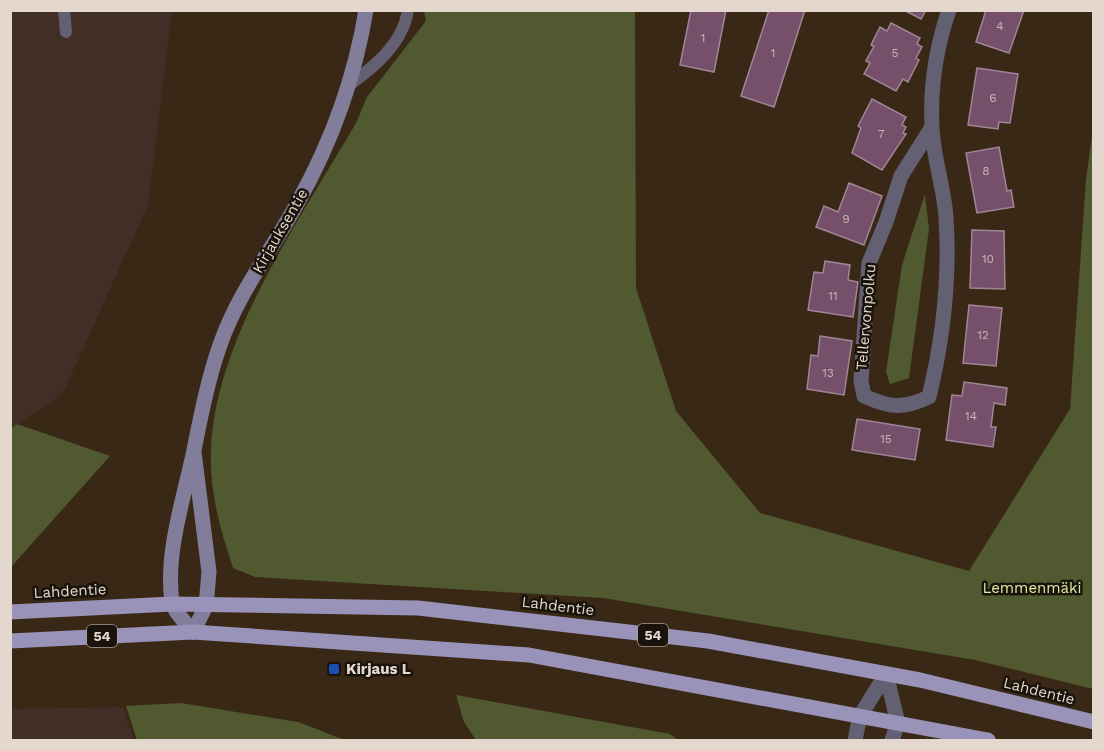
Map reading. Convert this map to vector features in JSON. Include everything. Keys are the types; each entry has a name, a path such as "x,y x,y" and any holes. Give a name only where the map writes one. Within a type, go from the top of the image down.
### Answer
{"main road":[{"name":"Lahdentie","path":"10,612 172,604 418,608 708,641 886,674 1094,723"},
{"name":"54","path":"10,641 193,632 529,655 988,741"}],"street":[{"name":"Kirjauksentie","path":"172,604 173,562 178,517 220,344 243,292 299,201 323,151 348,86 366,10"},
{"name":"Tellervonpolku","path":"932,127 901,176 886,222 869,263 861,381 864,396 881,404 908,407 929,397 938,357 948,253 946,214 932,127 934,68 949,10"},
{"name":"Kirjauksentie","path":"193,632 206,606 209,572 194,452"},
{"path":"172,604 193,632"},
{"path":"855,741 860,716 886,674"},
{"path":"886,674 898,723 892,741"}],"lane":[{"path":"64,10 66,32"},
{"path":"348,86 376,66 405,26 408,10"}],"shaded area":[{"path":"11,11 172,11 148,205 63,393 11,429"},
{"path":"123,707 134,740 11,740 11,709"}],"green space":[{"name":"Lemmenmäki","path":"424,11 635,11 636,288 676,411 760,513 969,571 1070,409 1086,179 1093,129 1093,689 975,660 603,598 255,577 233,568 216,509 211,464 216,406 228,364 245,321 287,238 356,123 367,97 426,21"},
{"path":"925,194 929,229 909,378 890,384 886,372 902,265"},
{"path":"17,424 110,456 11,567 10,429"},
{"path":"456,695 670,734 678,740 476,740 464,722"},
{"path":"181,703 298,722 345,740 137,740 126,706"}],"building":[{"path":"691,10 726,10 714,72 680,65"},
{"path":"769,10 805,10 774,107 741,96"},
{"path":"904,10 926,10 921,19"},
{"path":"986,10 1024,10 1009,53 976,42"},
{"path":"891,23 920,38 917,44 922,47 916,58 919,60 908,82 903,79 896,91 864,74 870,63 866,61 874,46 871,45 880,27 887,31"},
{"path":"977,68 1018,74 1010,123 999,122 998,129 968,125"},
{"path":"872,99 906,117 902,125 906,127 903,133 906,134 882,170 852,153 861,128 858,126"},
{"path":"999,147 1007,191 1011,190 1014,207 977,213 966,153"},
{"path":"849,183 882,196 864,245 816,227 824,206 838,212"},
{"path":"972,230 1004,231 1005,289 970,288"},
{"path":"825,261 850,265 848,280 858,282 853,317 808,310 814,272 823,273"},
{"path":"969,305 1002,308 996,366 963,363"},
{"path":"820,336 852,341 844,395 807,389 811,355 818,356"},
{"path":"964,382 1007,388 1005,405 994,403 991,427 996,427 993,447 946,440 952,395 962,396"},
{"path":"857,419 920,429 915,460 852,450"}],"place":[{"name":"Kirjaus L","path":"334,669"}]}
